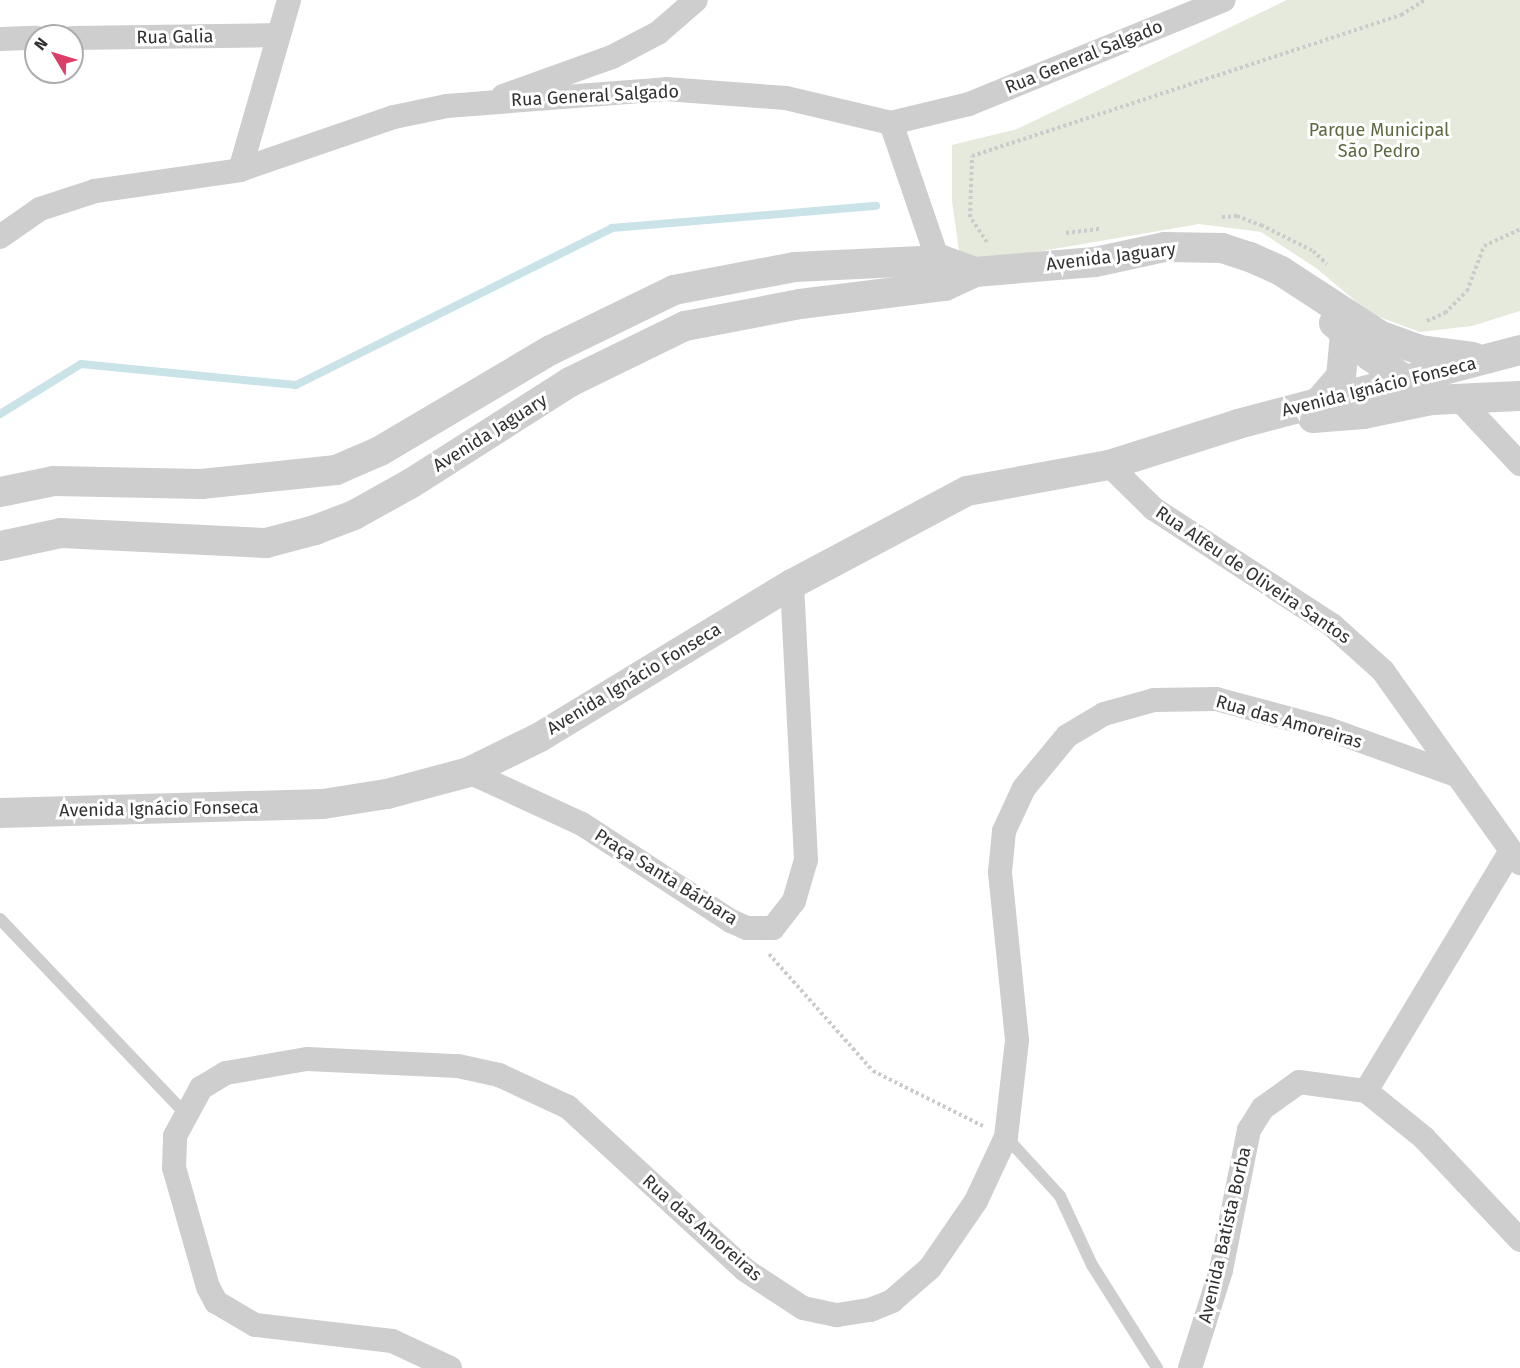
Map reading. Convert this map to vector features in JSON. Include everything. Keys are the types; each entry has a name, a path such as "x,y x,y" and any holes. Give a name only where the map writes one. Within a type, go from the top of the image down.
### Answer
{"street":[{"path":"240,170 289,0"},
{"path":"487,101 612,57 658,33 696,0"},
{"name":"Rua General Salgado","path":"0,237 40,208 95,191 240,170 394,117 487,101 542,102 666,88 786,98 891,123 969,104 1224,0"},
{"name":"Rua Galia","path":"84,38 278,35"},
{"path":"0,39 24,38"},
{"path":"891,123 944,273"},
{"name":"Avenida Jaguary","path":"0,492 54,481 201,484 301,476 336,470 396,442 551,350 674,290 795,267 944,273 975,272 1095,262 1165,247 1222,248 1281,271 1308,290"},
{"name":"Avenida Jaguary","path":"0,546 61,533 266,543 354,515 410,484 570,382 685,326 944,273"},
{"path":"1308,290 1345,334 1407,379 1445,399 1520,464"},
{"path":"1308,290 1398,344 1510,353 1504,379 1515,397"},
{"path":"1318,403 1341,377 1345,334"},
{"name":"Avenida Ignácio Fonseca","path":"0,813 322,804 387,794 469,772 540,737 792,584 967,491 1109,465 1238,424 1510,353"},
{"name":"Avenida Ignácio Fonseca","path":"1238,424 1363,414 1445,399 1515,397"},
{"path":"396,442 410,484"},
{"name":"Rua Alfeu de Oliveira Santos","path":"1109,465 1154,509 1332,625 1383,670 1453,774 1515,857"},
{"name":"Praça Santa Bárbara","path":"469,772 582,824 747,928 773,928 781,920 800,887 806,860 792,584"},
{"name":"Rua das Amoreiras","path":"450,1368 392,1341 255,1325 216,1302 208,1287 174,1168 175,1136 185,1113 201,1088 225,1073 307,1059 458,1066 499,1075 568,1107 745,1270 803,1308 837,1316 892,1301 930,1268 976,1201 1006,1137 1017,1040 1000,872 1004,831 1024,788 1067,736 1104,714 1154,700 1216,699 1328,729 1453,774"},
{"path":"1515,857 1366,1091 1424,1138 1520,1240"},
{"name":"Avenida Batista Borba","path":"1190,1368 1221,1270 1240,1157 1263,1108 1299,1082 1366,1091"}],"lane":[{"path":"0,919 185,1113"},
{"path":"1006,1137 1060,1196 1092,1265 1157,1368"}],"path":[{"path":"997,240 986,242 970,217 972,156 1401,15 1425,0"},
{"path":"1216,217 1237,216 1261,225 1313,251 1329,266"},
{"path":"1055,234 1113,228"},
{"path":"1421,323 1445,314 1467,291 1484,246 1520,229"},
{"path":"747,928 828,1026 873,1071 1006,1137"}],"green space":[{"name":"Parque Municipal São Pedro","path":"1287,0 1520,0 1520,311 1472,326 1420,332 1371,314 1316,268 1261,232 1199,224 961,265 952,201 952,145 1017,129"}],"waterway":[{"path":"0,414 81,364 296,385 612,228 876,206"}]}
